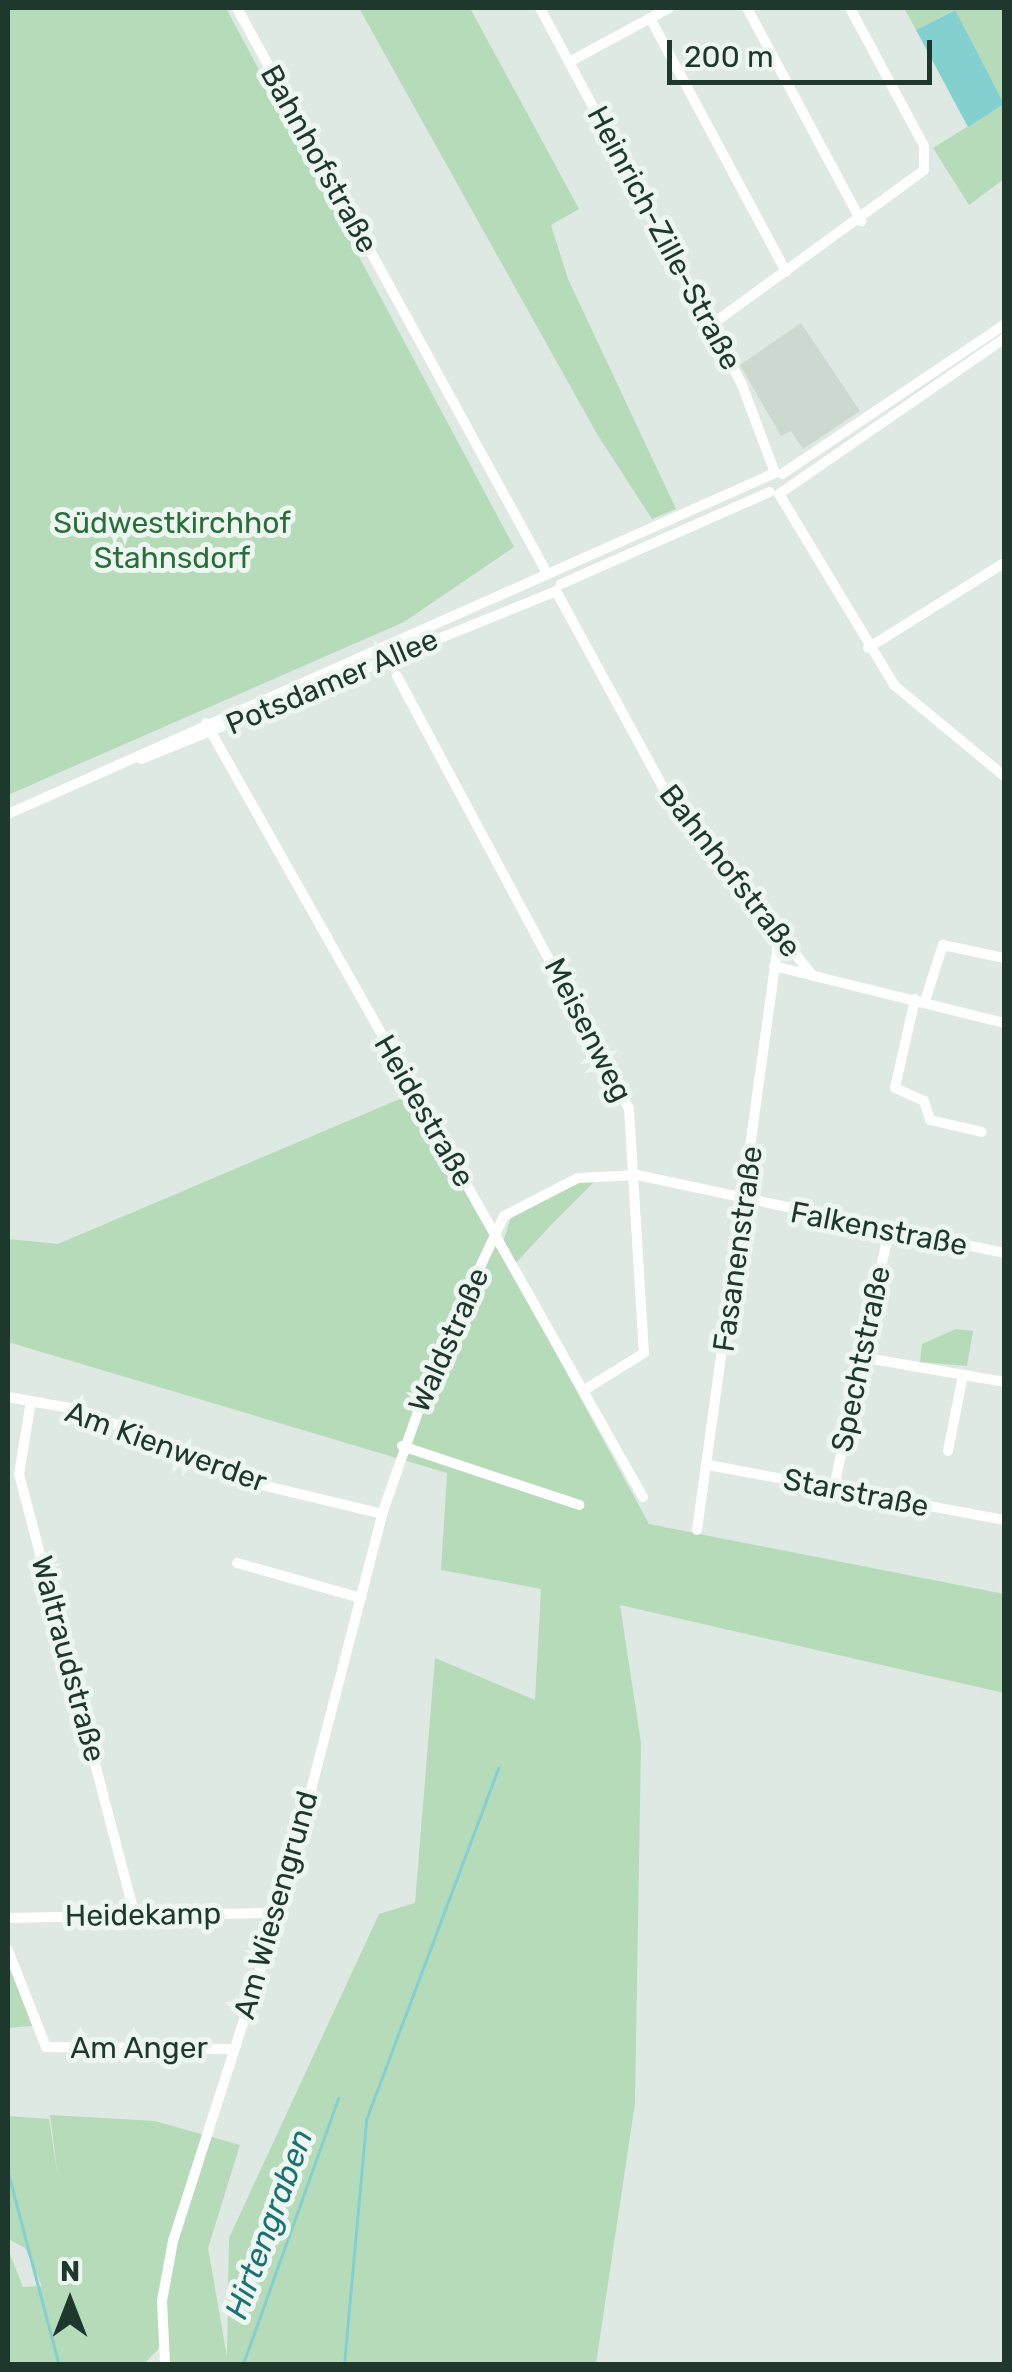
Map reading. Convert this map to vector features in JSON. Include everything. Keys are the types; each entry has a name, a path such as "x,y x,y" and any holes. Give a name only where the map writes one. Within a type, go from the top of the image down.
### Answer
{"street":[{"name":"Bahnhofstraße","path":"237,8 667,795 813,976 1004,1023"},
{"name":"Heinrich-Zille-Straße","path":"540,8 711,325 776,483 868,648 894,685 1004,776"},
{"path":"570,62 669,8"},
{"path":"747,8 861,221"},
{"path":"711,325 920,178 926,154 850,8"},
{"path":"650,18 786,272"},
{"name":"Potsdamer Allee","path":"776,483 1004,325"},
{"name":"Potsdamer Allee","path":"8,814 776,483 1004,339"},
{"path":"868,648 1004,563"},
{"name":"Meisenweg","path":"397,676 614,1068 637,1175 644,1353 586,1389"},
{"name":"Heidestraße","path":"208,729 644,1497"},
{"path":"989,764 1004,756"},
{"name":"Fasanenstraße","path":"697,1530 780,937"},
{"path":"982,1132 930,1120 924,1101 896,1088 920,1000 943,945 1004,958"},
{"path":"774,966 813,976"},
{"path":"496,1234 516,1208 562,1183 637,1175"},
{"name":"Falkenstraße","path":"637,1175 745,1203 1004,1253"},
{"name":"Spechtstraße","path":"834,1487 888,1230"},
{"name":"Waldstraße","path":"402,1446 496,1234"},
{"path":"861,1357 1004,1382"},
{"path":"948,1451 964,1375"},
{"name":"Am Kienwerder","path":"8,1397 81,1410 249,1482 382,1514"},
{"name":"Waltraudstraße","path":"31,1401 18,1474 135,1916"},
{"path":"402,1446 580,1505"},
{"name":"Am Wiesengrund","path":"165,2364 162,2302 173,2240 278,1913 402,1446"},
{"name":"Starstraße","path":"708,1465 1004,1520"},
{"path":"237,1563 361,1598"},
{"name":"Heidekamp","path":"8,1918 278,1913"},
{"name":"Am Anger","path":"8,1950 46,2047 233,2049"}],"shaded area":[{"path":"801,323 860,411 803,449 791,431 781,436 740,365"}],"green space":[{"name":"Südwestkirchhof Stahnsdorf","path":"8,8 226,8 514,547 404,622 8,795"},
{"path":"359,8 470,8 579,209 551,225 568,279 676,509 652,519 597,434"},
{"path":"904,8 1004,8 1004,104 954,10 916,30"},
{"path":"1004,104 1004,179 969,205 933,148"},
{"path":"414,1093 649,1524 1004,1594 1004,1693 620,1605 641,1743 635,2103 596,2364 163,2364 161,2346 144,2364 8,2364 8,2249 23,2287 42,2286 25,2248 8,2239 8,2116 49,2119 58,2178 50,2115 155,2121 240,2145 208,2248 227,2357 229,2238 379,1914 415,1903 435,1658 535,1700 541,1589 441,1570 447,1473 8,1342 8,1239 58,1244"},
{"path":"598,1178 515,1264 503,1242 512,1214 563,1184"},
{"path":"956,1329 973,1331 967,1366 920,1362 922,1344"},
{"path":"8,1959 32,2026 8,2028"}],"water":[{"path":"955,10 1004,104 968,127 916,30"}],"waterway":[{"path":"344,2364 366,2120 498,1768"},
{"name":"Hirtengraben","path":"243,2364 338,2098"},
{"name":"Hirtengraben","path":"8,2171 59,2364"}]}
